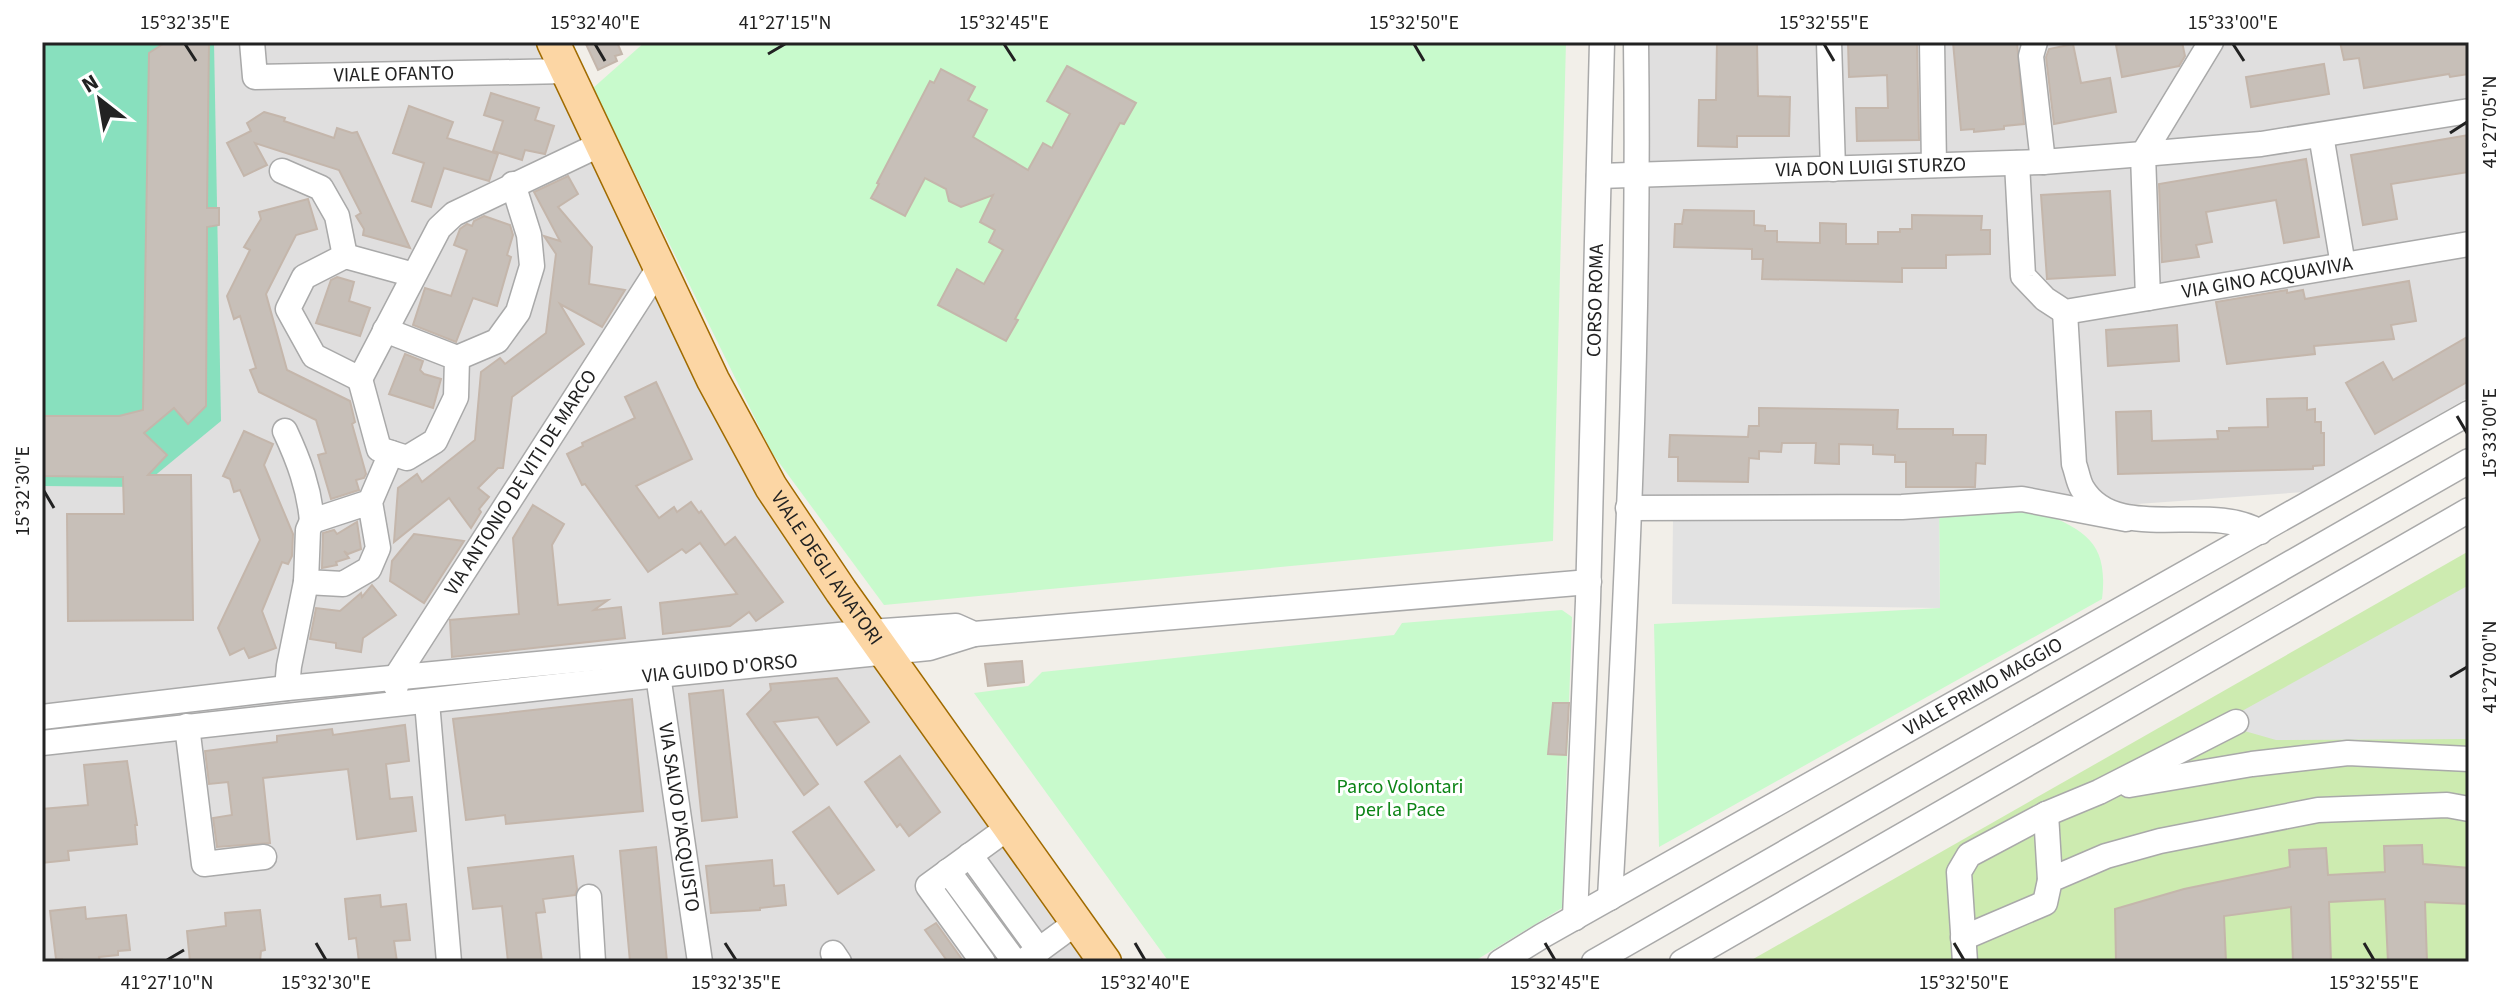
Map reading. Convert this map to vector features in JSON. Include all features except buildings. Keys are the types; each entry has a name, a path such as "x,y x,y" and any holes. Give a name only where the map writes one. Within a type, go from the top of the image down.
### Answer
{"main road":[{"name":"VIALE DEGLI AVIATORI","path":"553,42 713,380 771,487 877,642 1105,962"}],"street":[{"name":"VIALE OFANTO","path":"252,42 255,77 567,71"},
{"name":"CORSO ROMA","path":"1575,918 1588,592 1602,42"},
{"name":"CORSO ROMA","path":"1610,898 1626,600 1638,175 1636,42"},
{"path":"1829,42 1833,169"},
{"path":"1932,42 1934,165"},
{"path":"2035,42 2031,56 2043,162"},
{"path":"2148,298 2143,154 2211,42"},
{"name":"VIA DON LUIGI STURZO","path":"1599,176 2043,162 2261,144 2469,111"},
{"path":"2321,135 2343,265"},
{"path":"457,358 456,397 435,441 407,458 379,449 360,379 439,228 454,214 601,144"},
{"path":"2017,163 2023,276 2045,299 2065,312 2074,464 2082,488 2099,506 2126,519"},
{"path":"282,171 321,188 337,216 345,256"},
{"path":"385,330 457,358 497,341 518,312 532,266 529,235 513,184"},
{"name":"VIA GINO ACQUAVIVA","path":"2065,312 2469,244"},
{"path":"360,379 314,356 288,309 304,277 345,256 414,275"},
{"name":"VIA ANTONIO DE VITI DE MARCO","path":"396,677 660,266"},
{"name":"VIALE PRIMO MAGGIO","path":"1500,962 2469,413"},
{"path":"285,431 299,460 309,494 312,521 308,530 306,582 287,688"},
{"path":"306,582 343,584 369,569 378,548 370,502 391,453"},
{"path":"1594,962 2469,461"},
{"path":"1628,508 1902,507 2022,499 2126,519 2224,519 2245,523 2260,532"},
{"path":"312,521 370,502"},
{"path":"1682,962 2469,510"},
{"path":"1589,557 1627,555"},
{"path":"1588,592 1626,600"},
{"name":"VIA GUIDO D'ORSO","path":"42,743 463,698 690,660 877,642 956,626 974,634 1588,592"},
{"name":"VIA GUIDO D'ORSO","path":"42,717 462,670 641,669 690,660"},
{"name":"VIA SALVO D'ACQUISTO","path":"641,669 700,962"},
{"path":"462,670 463,698"},
{"path":"396,677 397,705"},
{"path":"205,697 197,725 204,864 264,857"},
{"path":"427,702 449,962"},
{"path":"150,704 153,730"},
{"path":"2046,814 2050,880 2045,903 1964,950 1959,872 1969,855 2046,814 2099,792 2236,722"},
{"path":"2099,792 2252,764 2348,753 2469,759"},
{"path":"2050,880 2106,856 2160,841 2318,810 2447,805 2469,809"},
{"path":"983,962 928,886 1009,827"},
{"path":"970,855 1031,956 1077,922"},
{"path":"948,871 1015,962"},
{"path":"589,897 593,962"}],"shaded area":[{"path":"42,42 537,42 769,501 1091,962 42,962"},
{"path":"1648,42 2469,42 2469,397 2304,492 2123,505 1638,503"},
{"path":"1939,513 1940,608 1672,604 1673,517"},
{"path":"2469,585 2469,739 2276,740 2241,730 2233,716"}],"green space":[{"path":"42,42 214,42 221,421 141,487 42,486"},
{"path":"645,42 1566,42 1553,541 884,605 772,453 593,88"},
{"path":"2036,510 2068,524 2090,540 2101,563 2102,599 1659,847 1654,624 1940,608 1939,513"},
{"path":"2469,551 2469,962 1748,962"},
{"name":"Parco Volontari per la Pace","path":"1562,610 1572,617 1562,908 1473,962 1169,962 974,693 1028,686 1042,672 1394,635 1402,623"}]}
